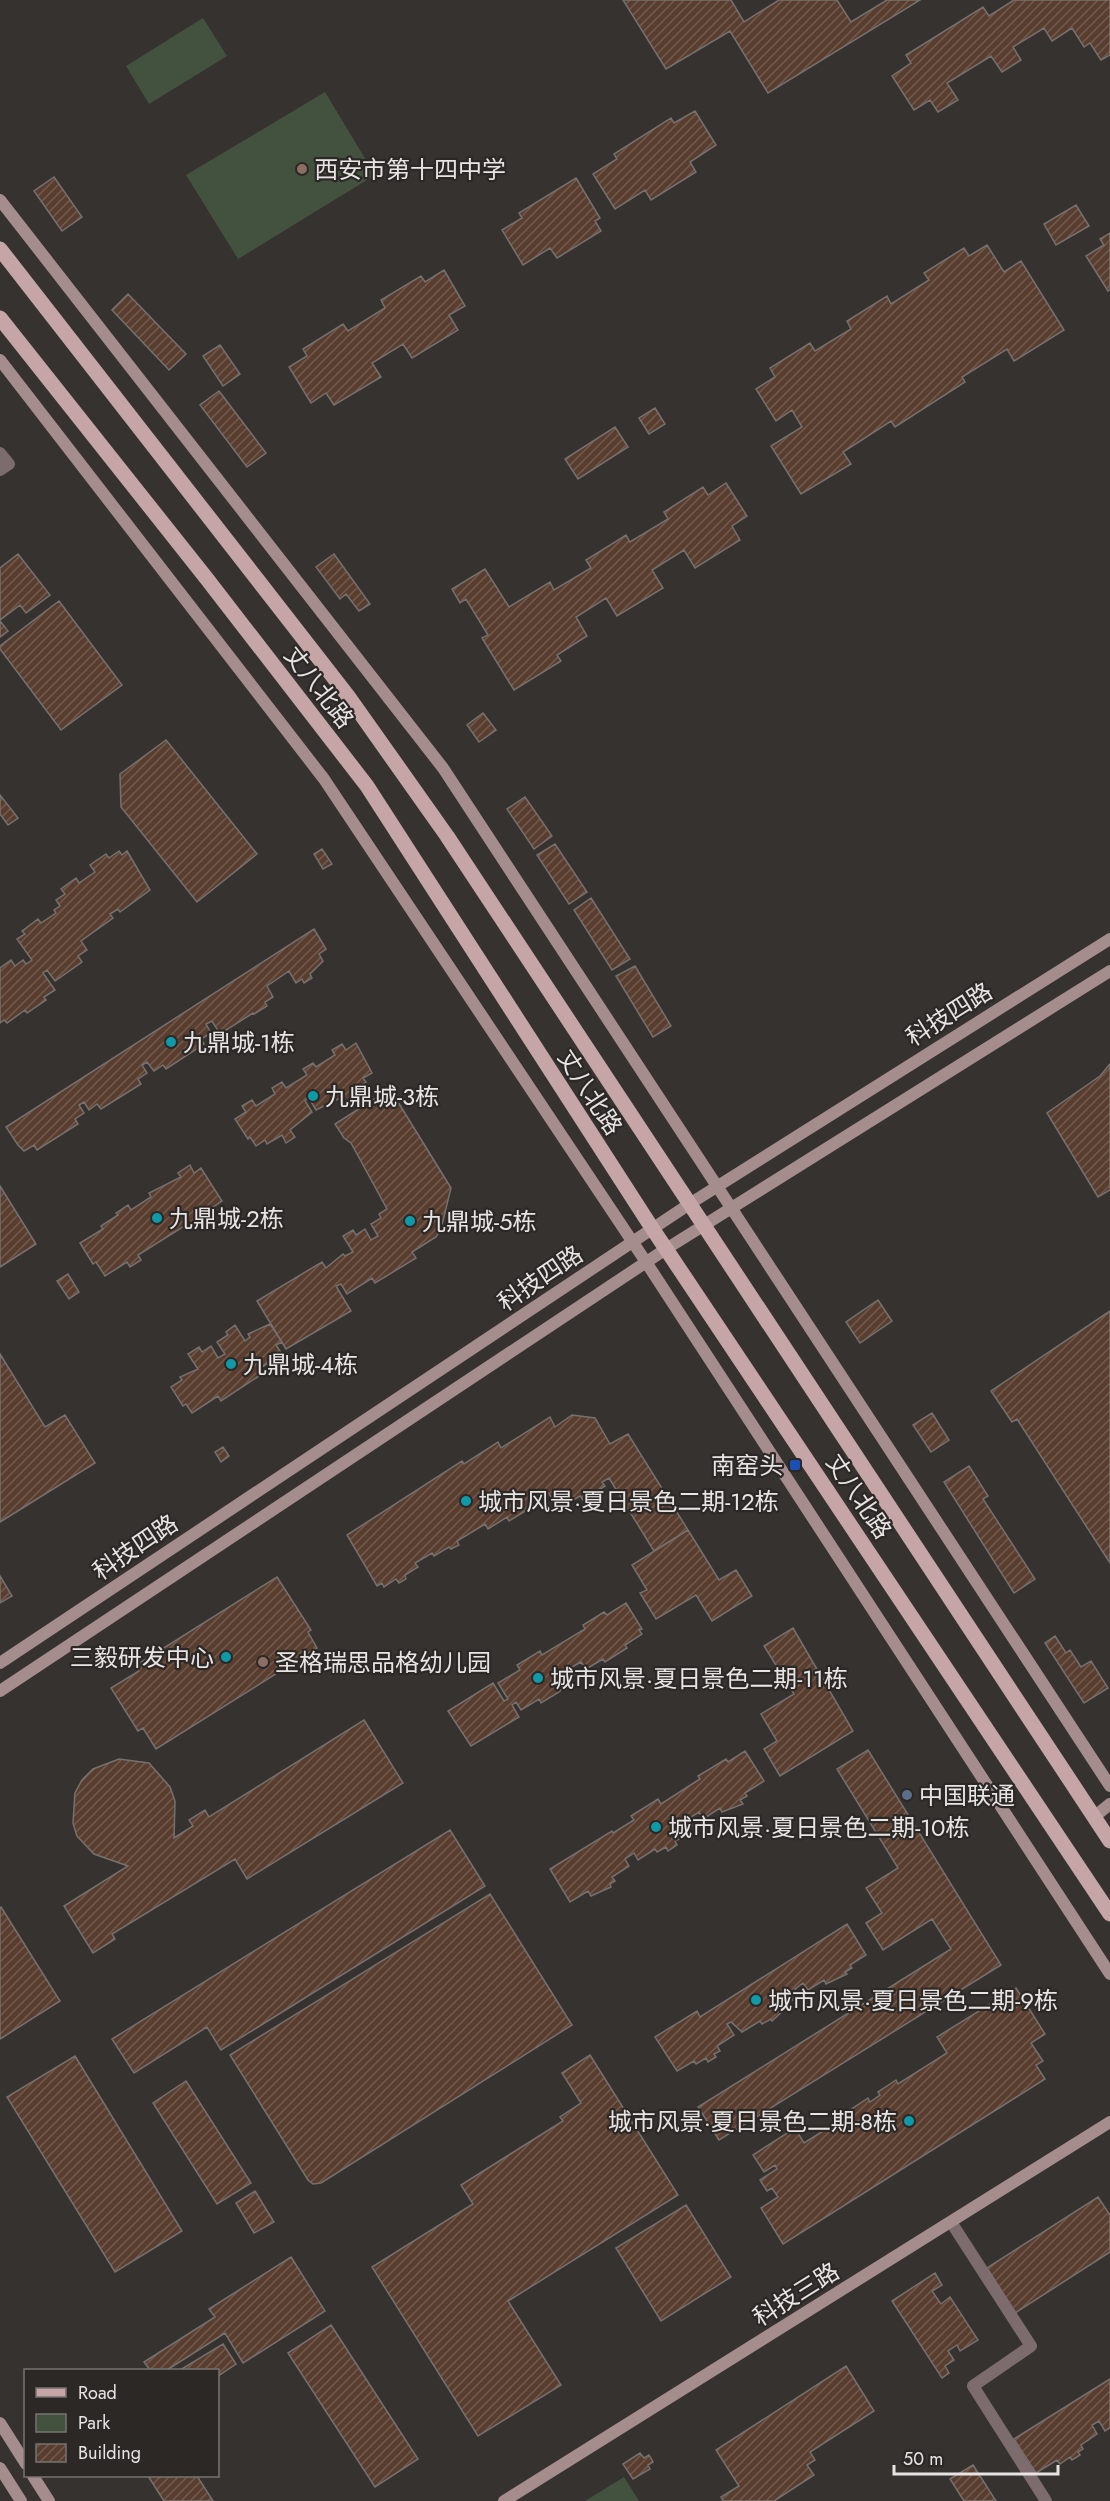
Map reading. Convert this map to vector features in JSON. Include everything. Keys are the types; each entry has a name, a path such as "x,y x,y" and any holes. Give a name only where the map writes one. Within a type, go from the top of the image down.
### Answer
{"main road":[{"path":"0,200 443,768 1110,1786"},
{"name":"丈八北路","path":"0,249 348,696 447,836 1110,1841"},
{"name":"丈八北路","path":"0,318 207,579 367,786 652,1228 1110,1914"},
{"path":"0,360 324,779 646,1262 1110,1974"},
{"name":"科技四路","path":"0,1663 652,1228 1110,939"},
{"name":"科技四路","path":"0,1691 666,1249 1110,971"},
{"path":"1094,1817 1110,1804"},
{"name":"科技三路","path":"504,2501 1110,2122"},
{"path":"0,2423 24,2461"},
{"path":"0,2468 21,2501"},
{"path":"34,2477 49,2501"}],"street":[{"path":"0,453 9,464 0,470"},
{"path":"951,2222 1031,2346 973,2386 1046,2501"}],"green space":[{"path":"203,18 227,56 149,104 126,66"},
{"path":"325,92 375,175 238,259 186,175"},
{"path":"624,2477 639,2501 585,2501"}],"building":[{"path":"623,0 731,0 744,22 779,0 837,0 851,22 887,0 920,0 768,93 730,31 666,69"},
{"path":"1014,0 1110,0 1110,55 1101,60 1090,43 1084,47 1072,28 1052,41 1044,28 1013,47 1021,60 1002,72 991,56 947,83 958,100 938,112 930,100 914,110 892,76 911,63 906,55 983,7 989,16"},
{"path":"695,111 716,145 690,162 696,172 651,200 645,190 615,209 593,174 617,159 614,154 671,118 674,123"},
{"path":"54,177 82,217 62,231 34,191"},
{"path":"576,178 600,218 595,221 601,231 557,258 550,248 523,265 502,230 522,218 519,213"},
{"path":"1076,205 1089,226 1056,245 1044,224"},
{"path":"1110,233 1110,290 1108,291 1086,256 1104,245 1100,239"},
{"path":"987,245 1004,272 1021,261 1064,330 1014,361 1007,349 962,377 965,382 895,427 891,421 843,452 851,464 801,494 771,446 802,427 792,410 776,421 756,389 775,377 770,368 810,343 815,351 851,329 847,321 887,296 891,304 929,280 924,273 964,248 969,256"},
{"path":"444,270 465,306 449,315 458,330 412,358 403,344 372,363 381,377 334,405 326,393 311,403 289,367 307,356 303,349 343,324 348,331 385,308 381,300 421,276 425,282"},
{"path":"128,294 186,354 169,370 112,310"},
{"path":"220,345 240,374 223,386 203,356"},
{"path":"219,391 266,453 247,467 200,405"},
{"path":"655,408 665,424 649,434 639,418"},
{"path":"615,427 628,447 578,479 565,459"},
{"path":"726,483 747,516 732,526 740,540 695,568 684,550 652,570 663,588 617,616 606,598 576,617 587,636 557,655 561,661 514,690 482,638 488,635 466,599 460,603 452,589 485,569 509,607 550,582 554,590 591,568 586,560 626,535 630,542 668,519 664,512 703,487 708,495"},
{"path":"18,554 50,595 26,613 20,605 0,620 0,568"},
{"path":"334,554 370,604 359,611 346,594 340,599 316,567"},
{"path":"59,601 122,685 61,730 0,649 0,646"},
{"path":"0,621 8,631 0,637"},
{"path":"483,713 496,730 479,742 467,725"},
{"path":"166,740 257,854 197,902 121,807 120,774"},
{"path":"0,795 18,818 8,825 0,814"},
{"path":"525,797 552,836 534,849 507,809"},
{"path":"555,844 587,892 569,904 537,855"},
{"path":"322,849 332,864 323,869 314,854"},
{"path":"119,851 122,855 127,851 150,890 120,912 118,909 110,914 113,918 81,941 87,950 78,956 82,962 55,981 47,970 43,973 55,990 44,997 46,1000 27,1013 25,1010 7,1023 4,1020 0,1023 0,968 11,960 15,966 23,960 26,964 32,960 17,939 25,934 22,931 38,919 41,923 56,913 54,910 60,906 56,900 65,894 61,889 76,878 79,883 95,872 90,865 106,854 109,858"},
{"path":"591,898 630,959 612,970 574,910"},
{"name":"九鼎城-1栋","path":"314,929 326,949 319,954 323,961 310,974 312,978 304,983 302,979 296,983 289,971 267,986 273,997 265,1002 267,1006 220,1034 212,1021 206,1024 211,1033 201,1039 204,1044 166,1069 163,1065 154,1071 147,1062 142,1065 147,1073 138,1079 141,1084 101,1109 97,1104 89,1110 84,1102 79,1105 84,1113 75,1119 78,1124 37,1150 34,1145 24,1151 18,1145 6,1127"},
{"path":"635,966 671,1026 653,1037 616,976"},
{"name":"九鼎城-3栋","path":"356,1043 372,1073 363,1078 366,1082 351,1092 355,1099 347,1105 342,1097 316,1110 309,1098 305,1101 312,1112 290,1130 295,1137 286,1143 282,1135 267,1144 265,1140 256,1146 250,1137 248,1139 235,1119 246,1112 242,1106 252,1100 256,1106 275,1094 272,1088 282,1082 286,1088 307,1075 303,1069 313,1063 316,1067 335,1055 332,1050 342,1044 346,1050"},
{"path":"1110,1064 1110,1190 1098,1197 1047,1113 1100,1076"},
{"name":"九鼎城-5栋","path":"390,1089 451,1188 441,1229 436,1237 412,1252 416,1258 375,1283 372,1278 347,1294 341,1284 336,1286 351,1311 286,1349 257,1301 322,1262 326,1268 343,1254 345,1256 353,1252 343,1236 353,1230 356,1235 365,1229 371,1240 378,1236 371,1224 381,1218 379,1214 387,1209 351,1143 344,1138 335,1124"},
{"name":"九鼎城-2栋","path":"190,1165 194,1173 201,1168 222,1201 200,1216 204,1221 192,1229 189,1223 138,1255 141,1260 130,1267 127,1262 105,1276 96,1262 93,1264 80,1243 103,1229 101,1226 128,1205 131,1210 151,1197 149,1193 181,1177 178,1173"},
{"path":"0,1186 36,1244 0,1267"},
{"path":"68,1274 79,1292 69,1299 57,1281"},
{"path":"878,1300 892,1321 860,1343 846,1322"},
{"path":"1110,1311 1110,1563 1017,1419 1012,1422 991,1391"},
{"name":"九鼎城-4栋","path":"270,1324 282,1342 276,1345 282,1354 259,1369 262,1374 221,1401 218,1396 192,1413 186,1404 183,1406 171,1387 182,1380 180,1377 198,1369 188,1354 199,1347 202,1352 211,1346 218,1358 225,1354 217,1342 228,1335 226,1332 235,1325 245,1341 250,1337 248,1334"},
{"path":"0,1354 45,1427 65,1415 95,1463 0,1522"},
{"path":"932,1413 949,1440 931,1452 913,1425"},
{"name":"城市风景·夏日景色二期-12栋","path":"572,1415 595,1418 610,1444 628,1434 688,1530 654,1551 609,1478 602,1482 605,1486 583,1500 580,1496 563,1506 557,1495 552,1498 547,1492 530,1503 532,1507 509,1521 507,1517 488,1529 485,1524 457,1541 459,1545 451,1549 449,1547 434,1556 432,1553 415,1563 418,1567 405,1575 406,1579 399,1583 396,1579 384,1587 382,1583 377,1586 347,1535 462,1461 464,1464 498,1442 501,1448 550,1417 555,1427"},
{"path":"223,1447 229,1456 221,1462 215,1452"},
{"path":"969,1466 988,1496 983,1499 1035,1579 1014,1593 944,1482"},
{"path":"688,1530 719,1580 736,1570 752,1596 712,1621 696,1595 656,1619 640,1593 647,1590 632,1565"},
{"path":"0,1576 12,1596 0,1603"},
{"name":"三毅研发中心","path":"277,1577 311,1630 308,1632 317,1648 156,1749 143,1728 138,1731 111,1688 139,1671 135,1666"},
{"name":"城市风景·夏日景色二期-11栋","path":"626,1603 642,1629 639,1630 642,1634 625,1645 627,1648 605,1662 603,1659 586,1669 581,1662 572,1667 577,1674 560,1684 563,1688 559,1692 541,1703 539,1699 521,1710 516,1702 512,1705 519,1717 471,1746 448,1711 493,1683 504,1701 508,1699 498,1683 520,1670 517,1665 540,1651 542,1655 585,1629 583,1625 604,1612 607,1615"},
{"path":"793,1628 853,1731 780,1776 764,1749 777,1741 761,1714 794,1694 764,1646"},
{"path":"1055,1636 1066,1653 1070,1650 1081,1667 1091,1661 1108,1688 1084,1703 1045,1643"},
{"path":"364,1720 403,1783 247,1879 235,1859 112,1934 115,1939 93,1953 64,1906 128,1866 94,1854 77,1836 73,1823 75,1793 82,1780 93,1769 119,1759 149,1763 170,1787 175,1801 174,1838 193,1826 189,1820 205,1810 209,1817"},
{"path":"868,1750 1001,1965 719,2140 698,2107 951,1949 932,1919 883,1950 866,1923 882,1913 866,1888 898,1868 837,1769"},
{"name":"城市风景·夏日景色二期-10栋","path":"745,1751 764,1781 745,1793 747,1796 740,1800 743,1804 722,1812 720,1808 703,1819 699,1812 691,1817 695,1824 679,1834 681,1838 675,1841 677,1845 668,1851 666,1847 657,1852 655,1849 638,1860 634,1853 625,1859 629,1866 612,1877 615,1881 610,1884 611,1887 591,1896 588,1891 570,1902 550,1869 634,1820 631,1816 658,1799 661,1804 700,1779 698,1776 726,1759 728,1762"},
{"path":"450,1830 485,1886 221,2050 207,2027 134,2073 112,2039"},
{"path":"490,1894 572,2025 321,2183 313,2184 308,2180 230,2055"},
{"path":"0,1908 60,2001 0,2039"},
{"name":"城市风景·夏日景色二期-9栋","path":"847,1924 866,1955 850,1965 852,1968 845,1972 847,1974 826,1984 824,1980 808,1990 803,1983 795,1989 799,1996 789,2002 786,1998 780,2002 785,2009 772,2021 771,2019 762,2024 760,2021 742,2032 731,2022 727,2024 734,2035 717,2046 720,2051 714,2054 716,2057 708,2062 706,2058 696,2064 694,2061 677,2071 655,2037 697,2011 700,2017"},
{"name":"城市风景·夏日景色二期-8栋","path":"1016,1988 1045,2034 1031,2043 1043,2061 1036,2065 1045,2079 783,2244 761,2208 778,2197 772,2188 767,2191 760,2180 777,2169 775,2165 764,2172 753,2155 795,2128 804,2143 852,2113 850,2110 868,2098 870,2102 880,2095 878,2092 896,2080 898,2084 947,2053 937,2037"},
{"path":"590,2055 678,2195 508,2301 561,2385 478,2436 372,2267 473,2204 461,2185 563,2121 560,2117 581,2103 562,2073"},
{"path":"75,2056 182,2231 115,2272 7,2097"},
{"path":"186,2081 251,2183 217,2204 153,2103"},
{"path":"255,2191 274,2222 254,2233 236,2203"},
{"path":"1098,2197 1110,2215 1110,2252 1015,2313 987,2268"},
{"path":"686,2205 731,2277 661,2321 616,2248"},
{"path":"291,2257 325,2311 243,2363 225,2333 169,2369 149,2369 144,2362 215,2317 209,2309"},
{"path":"935,2273 942,2285 932,2291 941,2304 950,2297 978,2340 960,2351 957,2345 948,2351 954,2360 945,2366 949,2373 942,2378 892,2301"},
{"path":"331,2325 418,2459 375,2487 288,2353"},
{"path":"223,2344 236,2364 219,2375 219,2369 182,2369"},
{"path":"846,2366 874,2411 810,2452 815,2460 807,2465 814,2475 774,2501 723,2501 721,2497 739,2486 716,2450"},
{"path":"1110,2379 1110,2428 1105,2431 1099,2421 1092,2425 1097,2434 1081,2445 1083,2449 1078,2452 1080,2455 1072,2460 1070,2457 1060,2464 1057,2460 1036,2473 1014,2439"},
{"path":"640,2453 644,2458 649,2455 653,2462 648,2465 650,2469 633,2479 623,2464"},
{"path":"973,2465 996,2501 964,2501 950,2479"},
{"path":"149,2477 198,2477 213,2501 164,2501"}],"place":[{"name":"西安市第十四中学","path":"302,169"},
{"name":"九鼎城-1栋","path":"171,1042"},
{"name":"九鼎城-3栋","path":"313,1096"},
{"name":"九鼎城-2栋","path":"157,1218"},
{"name":"九鼎城-5栋","path":"410,1221"},
{"name":"九鼎城-4栋","path":"231,1364"},
{"name":"南窑头","path":"795,1465"},
{"name":"城市风景·夏日景色二期-12栋","path":"466,1501"},
{"name":"三毅研发中心","path":"226,1657"},
{"name":"圣格瑞思品格幼儿园","path":"263,1662"},
{"name":"城市风景·夏日景色二期-11栋","path":"538,1678"},
{"name":"中国联通","path":"907,1795"},
{"name":"城市风景·夏日景色二期-10栋","path":"656,1827"},
{"name":"城市风景·夏日景色二期-9栋","path":"756,2000"},
{"name":"城市风景·夏日景色二期-8栋","path":"909,2121"}]}
